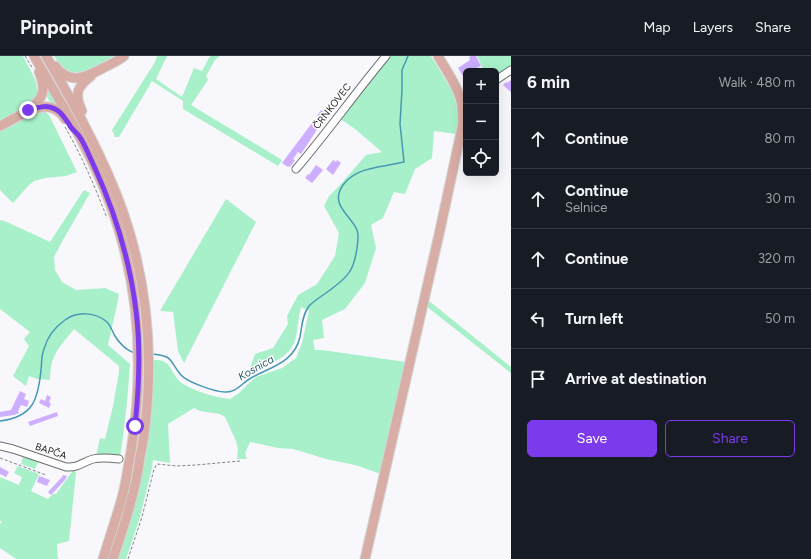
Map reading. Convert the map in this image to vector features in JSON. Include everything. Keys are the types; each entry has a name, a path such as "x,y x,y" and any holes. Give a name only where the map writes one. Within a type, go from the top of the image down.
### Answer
{"main road":[{"path":"0,126 28,110 41,98 43,81 37,68 34,56"},
{"path":"34,56 79,136 109,201 120,234 131,278 149,364 145,428 139,464 132,501 113,559"},
{"path":"46,56 98,151 120,202 132,238 140,273 146,313 144,342 139,363 135,426 129,462 122,497 102,559"},
{"path":"49,56 60,71 70,77 76,78 82,78 96,72 124,56"},
{"path":"438,56 463,102"},
{"path":"88,134 86,120 79,106 78,94 83,83 96,72"},
{"path":"28,110 44,106 54,108 60,112 72,130 79,136"},
{"path":"365,559 440,230 455,161 463,114"}],"street":[{"name":"ČRNKOVEC","path":"296,169 386,56"},
{"path":"499,78 511,70"},
{"name":"BAPČA","path":"0,446 72,468 97,458 119,459"}],"path":[{"path":"25,56 34,71"},
{"path":"62,122 83,161 107,218"},
{"path":"0,458 46,475"},
{"path":"128,559 142,517 154,468 158,464 177,466 240,461"}],"green space":[{"path":"0,56 23,56 36,82 37,96 30,107 0,123"},
{"path":"54,56 114,56 90,70 75,73 61,65"},
{"path":"157,56 167,56 156,79 182,97 194,68 202,71 210,56 220,56 215,60 206,76 208,80 191,105 282,160 278,166 183,109 183,101 152,81 119,137 115,137 112,130 155,62"},
{"path":"390,56 431,56 451,89 456,103 459,125 456,134 434,131 432,158 415,169 405,194 394,192 383,218 371,225 376,248 365,283 345,309 322,320 324,338 313,340 315,350 406,362 381,474 355,465 326,459 293,449 278,448 250,442 245,453 247,459 237,459 238,449 236,441 225,417 220,414 200,411 194,408 168,424 170,463 153,460 140,517 126,559 117,559 135,495 146,447 151,413 153,360 162,361 167,364 177,378 188,387 206,394 230,399 239,393 256,377 282,368 296,358 302,343 309,311 301,307 296,337 292,348 282,358 275,362 248,373 255,354 273,348 288,324 287,316 298,295 317,284 335,256 339,233 324,206 329,196 366,155 382,152 355,129 339,118"},
{"path":"477,56 511,56 511,67 499,76 499,68 483,68"},
{"path":"46,87 59,107 52,105 45,94"},
{"path":"38,110 49,115 77,172 66,176 45,178 34,181 13,203 0,190 0,129"},
{"path":"84,190 90,193 54,257 55,270 62,282 76,290 105,288 119,294 108,345 130,364 120,457 96,456 100,438 105,439 113,406 119,366 74,329 56,352 50,371 50,380 37,379 29,376 26,386 13,376 29,346 24,339 30,332 0,309 0,221 7,222 50,242"},
{"path":"226,199 256,222 184,363 178,351 173,312 160,311"},
{"path":"428,300 511,367 511,373 426,306"},
{"path":"24,454 39,460 35,469 21,464"},
{"path":"18,466 39,474 31,491 48,499 53,494 56,494 74,469 76,473 69,541 57,544 58,559 16,559 0,548 0,524 2,522 0,521 0,477 19,485 22,477 14,473"}],"building":[{"path":"476,56 481,66 477,68 463,68 463,76 458,68 470,60 469,57"},
{"path":"511,80 511,92 503,85"},
{"path":"321,110 329,115 324,122 317,116"},
{"path":"312,123 318,128 301,154 298,152 293,159 295,160 290,167 288,167 282,163"},
{"path":"333,160 336,162 337,160 341,163 333,175 326,169"},
{"path":"316,165 323,170 312,183 305,178"},
{"path":"20,391 26,394 24,399 29,401 27,407 21,405 18,411 19,413 0,417 0,412 11,410"},
{"path":"47,395 51,397 49,402 51,404 49,408 39,403 41,399 45,401"},
{"path":"57,412 58,416 30,426 28,422"},
{"path":"0,467 9,472 6,477 0,474"},
{"path":"63,475 67,476 65,480 51,495 48,492"},
{"path":"39,476 50,480 47,486 37,482"}],"waterway":[{"name":"Kosnica","path":"151,354 168,358 181,375 189,381 220,392 229,392 236,389 251,378 280,363 292,353 297,346 304,317 309,306 342,280 348,274 354,263 358,234 354,225 342,209 338,198 339,192 343,185 352,176 364,170 404,162 400,124 402,70 408,56"},
{"name":"Kosnica","path":"0,421 20,416 32,405 40,381 42,354 45,345 55,329 70,317 86,314 103,319 107,322 121,344 126,349 135,353"}],"route":[{"path":"28,110 44,106 58,110 64,117 72,130 79,136 100,178 116,221 131,278 137,312 139,363 135,426"}]}
